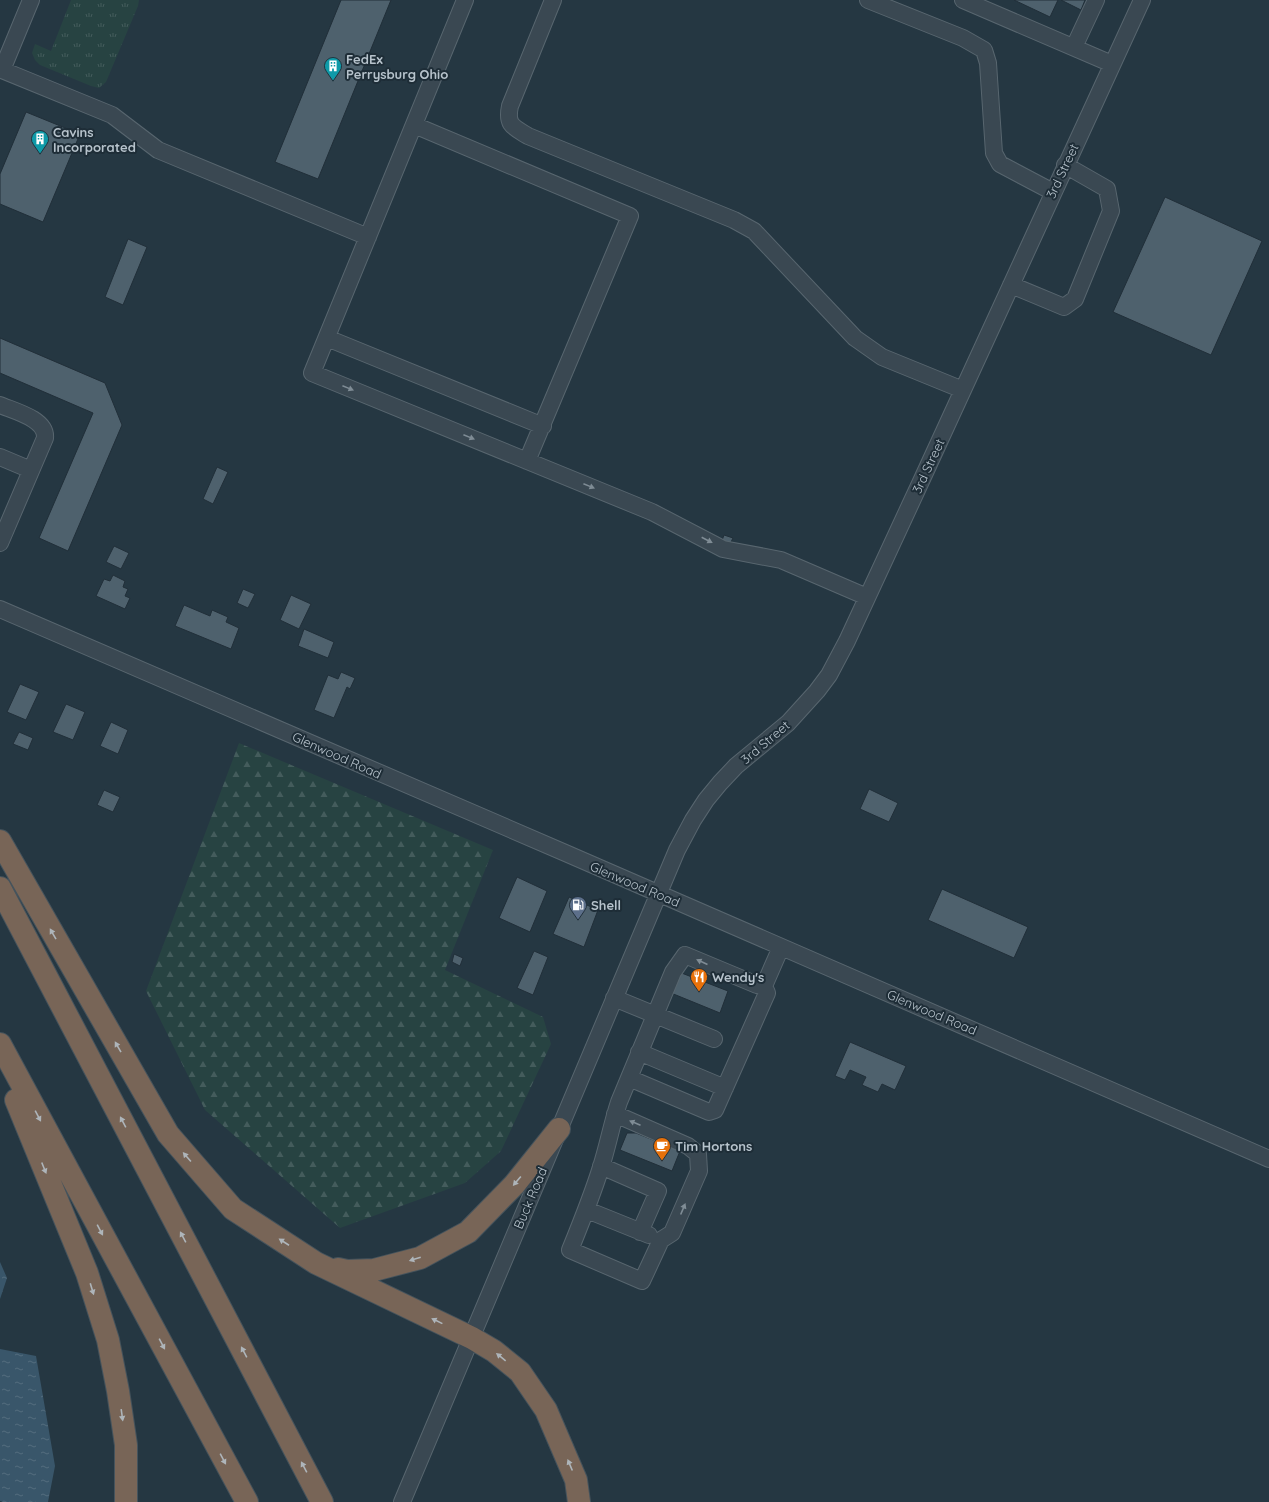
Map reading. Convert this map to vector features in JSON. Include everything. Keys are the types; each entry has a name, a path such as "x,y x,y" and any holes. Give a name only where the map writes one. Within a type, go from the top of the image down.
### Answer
{"highway":[{"path":"0,841 168,1134 233,1209 316,1263 472,1338 494,1351 520,1372 546,1410 576,1480 579,1502"},
{"path":"0,888 322,1502"},
{"path":"0,1044 247,1502"},
{"path":"0,1053 20,1110 87,1273 108,1340 118,1391 126,1445 126,1502"},
{"path":"316,1263 348,1271 374,1270 420,1258 468,1232 514,1185 559,1129"}],"street":[{"path":"31,0 1,70 112,115 158,150 368,237"},
{"path":"465,0 312,374 652,512 723,549 781,560 868,596"},
{"path":"553,0 510,106 508,116 510,123 528,136 734,220 754,231 855,338 882,357 963,390"},
{"path":"868,0 963,38 984,50 988,63 994,153 1000,164 1052,192"},
{"path":"963,0 1112,64"},
{"path":"1074,47 1096,0"},
{"name":"3rd Street","path":"658,894 677,850 693,820 720,782 736,766 788,723 817,691 829,675 868,596 1011,285 1052,192 1142,0"},
{"path":"414,125 630,216 528,461"},
{"path":"1011,285 1064,307 1075,299 1111,211 1107,189 1065,165"},
{"path":"327,338 543,426"},
{"path":"0,405 37,422 45,432 45,438 0,543"},
{"path":"0,457 31,470"},
{"name":"Glenwood Road","path":"0,609 658,894 1058,1065 1269,1159"},
{"name":"Buck Road","path":"402,1502 658,894"},
{"path":"629,1078 709,1112 715,1110 767,993 764,986 781,947"},
{"path":"615,1114 688,1146 698,1154 699,1171 672,1233 661,1240 642,1281 570,1250 587,1210 615,1114 672,972 685,954 757,985 764,986"},
{"path":"614,998 714,1039"},
{"path":"639,1052 725,1088"},
{"path":"601,1166 658,1191 640,1232"},
{"path":"587,1210 661,1240"}],"green space":[{"path":"71,0 139,0 138,6 106,82 99,88 40,65 35,60 32,53 35,44 51,51"},
{"path":"239,743 493,850 445,970 543,1017 551,1044 501,1151 465,1183 340,1228 205,1110 146,991"}],"water":[{"path":"0,1262 7,1278 0,1299"},
{"path":"0,1349 36,1356 55,1466 48,1502 0,1501"}],"building":[{"name":"FedEx Perrysburg Ohio","path":"341,0 391,0 318,179 275,162"},
{"path":"1014,0 1058,0 1050,17"},
{"path":"1061,0 1085,0 1081,10"},
{"name":"Cavins Incorporated","path":"26,112 80,134 43,222 0,204 0,174"},
{"path":"1165,197 1262,241 1211,355 1113,312"},
{"path":"128,239 147,247 123,305 105,297"},
{"path":"0,338 105,383 122,425 68,551 39,538 93,413 0,373"},
{"path":"217,467 228,472 213,504 203,499"},
{"path":"724,535 733,538 729,546 721,543"},
{"path":"114,546 129,553 121,569 106,562"},
{"path":"113,575 125,581 123,587 128,589 125,596 130,598 125,609 96,596 104,579 110,581"},
{"path":"243,589 255,594 248,608 237,603"},
{"path":"291,595 311,604 299,629 280,620"},
{"path":"184,605 210,616 212,610 228,617 226,622 239,628 231,649 175,626"},
{"path":"304,629 334,642 328,658 298,646"},
{"path":"341,672 355,678 350,689 347,687 334,718 314,710 328,675 338,679"},
{"path":"20,684 39,692 26,720 7,712"},
{"path":"66,704 85,712 73,740 53,732"},
{"path":"111,722 128,730 118,754 100,746"},
{"path":"19,732 33,738 28,750 13,744"},
{"path":"869,789 898,803 889,822 860,809"},
{"path":"104,790 120,797 113,812 97,805"},
{"path":"517,877 547,891 530,932 499,918"},
{"path":"942,889 1028,927 1014,958 928,920"},
{"path":"569,897 598,910 584,947 553,934"},
{"path":"534,951 548,957 533,995 517,988"},
{"path":"454,954 463,958 460,966 452,962"},
{"name":"Wendy's","path":"679,972 728,991 720,1013 671,993"},
{"path":"850,1042 906,1066 895,1090 882,1084 878,1092 862,1085 866,1077 850,1070 845,1080 835,1076"},
{"name":"Tim Hortons","path":"627,1133 636,1133 680,1151 672,1171 620,1150"}],"place":[{"name":"FedEx Perrysburg Ohio","path":"333,81"},
{"name":"Cavins Incorporated","path":"40,154"},
{"name":"Shell","path":"578,920"},
{"name":"Wendy's","path":"699,992"},
{"name":"Tim Hortons","path":"662,1161"}]}
